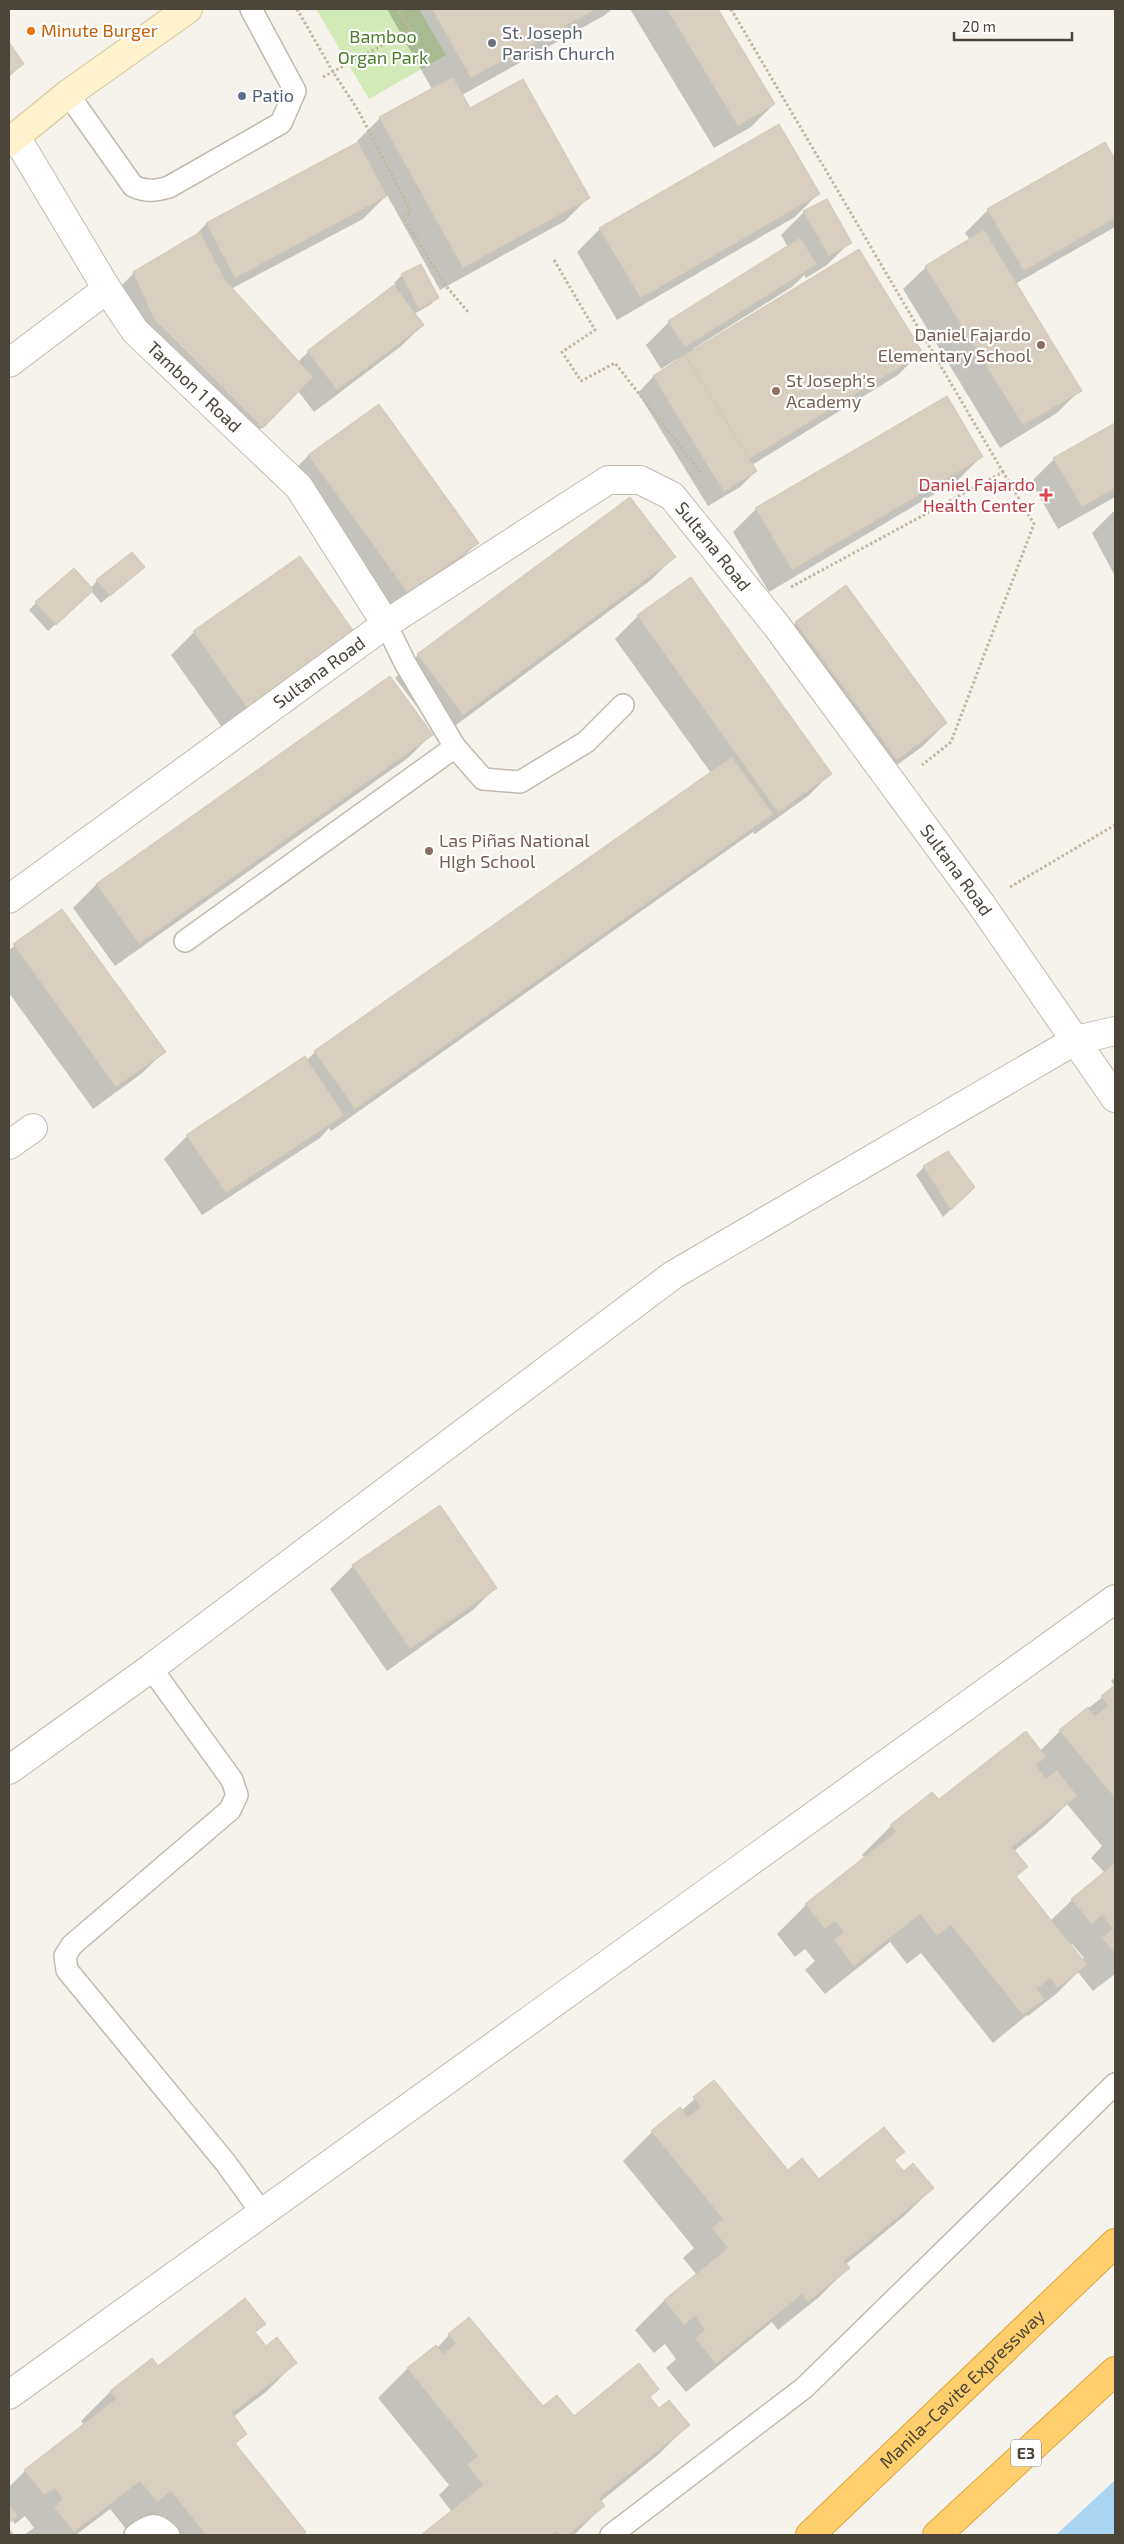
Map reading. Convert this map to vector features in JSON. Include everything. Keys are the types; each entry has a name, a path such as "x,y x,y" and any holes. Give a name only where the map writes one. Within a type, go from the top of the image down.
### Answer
{"highway":[{"name":"Manila–Cavite Expressway","path":"810,2535 1115,2243"},
{"name":"E3","path":"937,2535 1115,2371"}],"main road":[{"path":"12,140 68,94 188,9"}],"street":[{"name":"Tambon 1 Road","path":"12,140 135,331 300,487 386,624"},
{"path":"9,363 107,289"},
{"name":"Sultana Road","path":"9,899 386,624 608,480 640,480 672,496 776,625 981,904 1115,1098"},
{"path":"9,1770 151,1668 673,1275 1076,1040 1115,1031"},
{"path":"9,1145 33,1128"},
{"path":"9,2395 1115,1599"}],"lane":[{"path":"68,94 133,186 143,191 155,192 169,187 281,123 295,90 251,9"},
{"path":"386,624 405,663 455,747 483,780 520,782 586,742 624,705"},
{"path":"185,941 455,747"},
{"path":"151,1668 232,1780 237,1795 230,1810 72,1945 65,1956 67,1970 224,2162 262,2213"},
{"path":"611,2535 804,2388 1115,2084"},
{"path":"135,2535 147,2525 154,2524 161,2527 169,2535"}],"path":[{"path":"297,9 333,72 358,110 411,212 403,217 446,286 469,313"},
{"path":"295,90 411,30 398,9"},
{"path":"732,9 1034,524 951,742 894,787"},
{"path":"554,260 594,330 562,352 581,381 615,363 705,478"},
{"path":"790,587 1004,472"},
{"path":"981,904 1115,825"}],"green space":[{"name":"Bamboo Organ Park","path":"316,9 419,9 446,55 369,99"}],"water":[{"path":"1115,2480 1115,2535 1056,2535"}],"building":[{"name":"St. Joseph Parish Church","path":"432,9 596,9 471,78"},
{"path":"667,9 718,9 775,104 738,126"},
{"path":"9,42 24,64 9,75"},
{"path":"453,77 470,108 523,79 590,198 463,268 379,117"},
{"path":"779,124 820,194 641,298 599,228"},
{"path":"358,142 387,196 235,278 206,223"},
{"path":"1105,142 1115,159 1115,218 1024,271 987,209"},
{"path":"827,199 852,243 829,256 803,211"},
{"path":"984,230 1082,391 1023,425 925,266"},
{"path":"200,232 225,280 313,377 263,428 154,319 133,272"},
{"path":"800,238 817,264 685,347 668,321"},
{"path":"859,249 923,353 749,459 685,355"},
{"path":"421,264 439,298 419,309 401,274"},
{"path":"394,285 424,325 337,390 307,351"},
{"path":"685,355 757,471 724,492 653,376"},
{"path":"947,396 983,457 792,570 755,508"},
{"path":"379,404 479,543 408,593 308,455"},
{"path":"1115,423 1115,488 1082,507 1053,458"},
{"path":"630,497 676,557 463,715 417,654"},
{"path":"132,552 145,567 110,596 96,580"},
{"path":"300,556 355,633 247,708 193,631"},
{"path":"74,568 94,590 56,625 35,602"},
{"path":"691,577 832,774 778,812 637,615"},
{"path":"846,585 947,723 897,760 795,622"},
{"path":"390,676 433,735 139,944 96,884"},
{"path":"732,757 773,814 355,1109 314,1051"},
{"path":"62,909 166,1052 116,1087 13,944"},
{"path":"305,1056 344,1115 226,1193 186,1135"},
{"path":"948,1151 975,1187 951,1210 923,1166"},
{"path":"440,1505 497,1588 410,1649 352,1565"},
{"path":"1115,1685 1115,1798 1059,1730 1088,1707 1095,1716 1108,1706 1101,1696"},
{"path":"1026,1731 1046,1757 1036,1765 1046,1779 1057,1770 1077,1796 1012,1847 1028,1867 1016,1876 1087,1965 1057,1988 1050,1978 1037,1989 1045,1999 1023,2015 951,1925 937,1936 920,1914 854,1966 834,1940 844,1932 835,1921 825,1929 805,1904 896,1832 890,1825 932,1792 939,1799"},
{"path":"1115,1863 1115,1953 1102,1938 1113,1929 1102,1915 1092,1924 1071,1899"},
{"path":"714,2080 788,2170 802,2158 819,2179 884,2127 905,2152 894,2160 904,2171 913,2163 934,2188 844,2261 850,2268 808,2302 802,2294 716,2364 695,2338 705,2330 695,2316 684,2325 664,2300 728,2248 712,2228 723,2219 651,2131 680,2107 688,2117 701,2107 693,2097"},
{"path":"245,2298 266,2324 255,2332 266,2346 277,2337 297,2363 232,2413 247,2434 235,2443 306,2532 302,2535 206,2535 171,2491 157,2502 140,2481 74,2532 54,2507 63,2499 55,2488 44,2495 24,2470 116,2399 110,2391 152,2358 158,2366"},
{"path":"469,2317 543,2406 557,2395 574,2416 639,2363 659,2389 650,2397 659,2408 669,2400 690,2425 599,2498 605,2506 568,2535 560,2535 557,2531 552,2535 421,2535 483,2485 467,2465 478,2456 407,2368 436,2345 443,2354 456,2343 448,2334"},
{"path":"9,2504 18,2516 9,2523"}],"place":[{"name":"Minute Burger","path":"31,31"},
{"name":"St. Joseph Parish Church","path":"492,43"},
{"name":"Patio","path":"242,96"},
{"name":"Daniel Fajardo Elementary School","path":"1041,345"},
{"name":"St Joseph's Academy","path":"776,391"},
{"name":"Daniel Fajardo Health Center","path":"1046,495"},
{"name":"Las Piñas National HIgh School","path":"429,851"}]}
